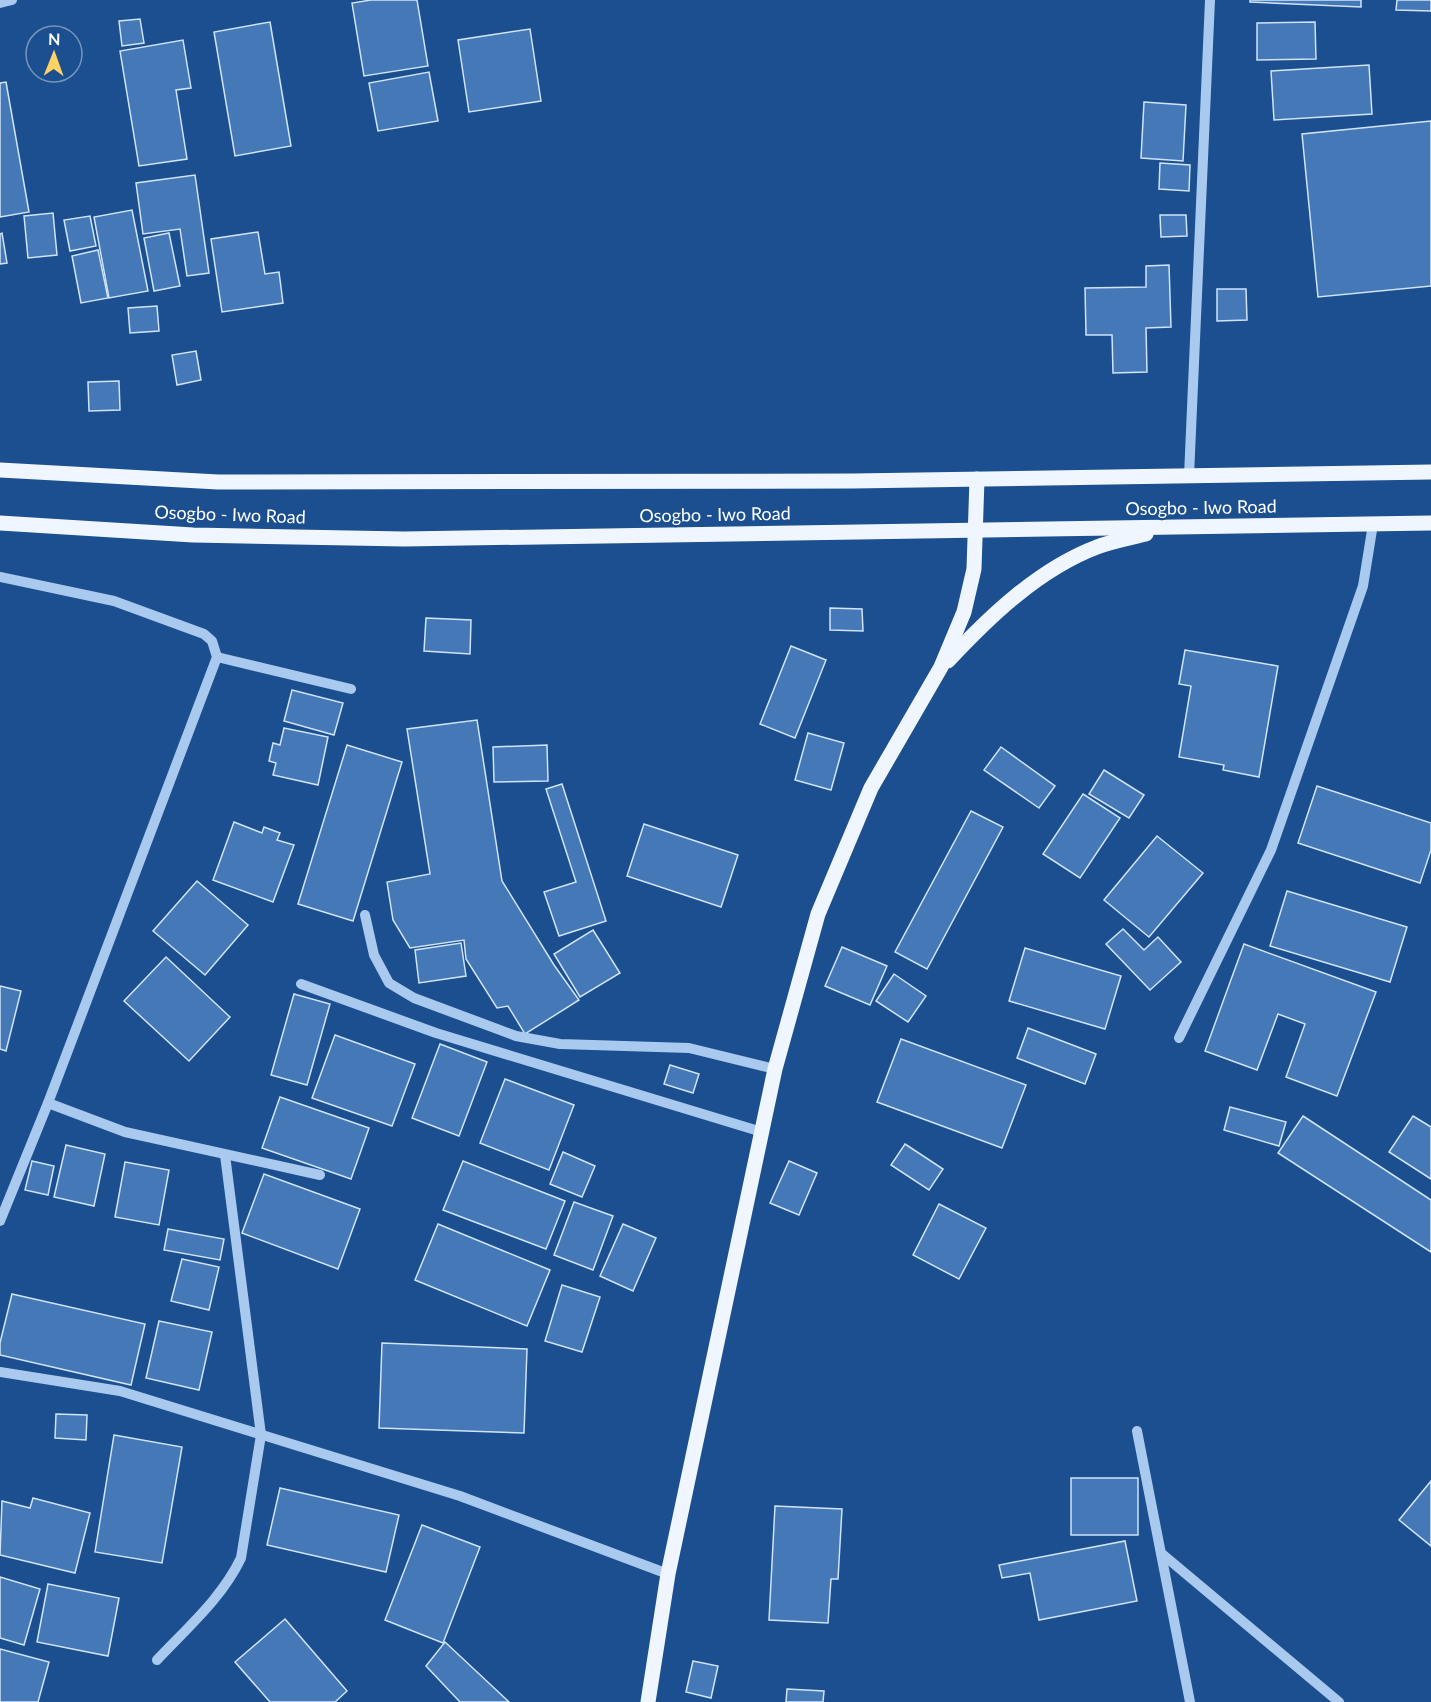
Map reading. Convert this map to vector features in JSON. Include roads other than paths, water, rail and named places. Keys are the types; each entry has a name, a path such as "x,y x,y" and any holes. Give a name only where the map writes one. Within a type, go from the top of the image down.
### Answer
{"main road":[{"name":"Osogbo - Iwo Road","path":"0,470 218,482 976,479 1431,472"},
{"path":"648,1702 669,1574 775,1069 818,914 871,788 941,667 964,612 974,569 976,479"},
{"name":"Osogbo - Iwo Road","path":"0,523 193,535 404,540 1431,523"},
{"path":"941,667 986,621 1060,566 1097,547 1171,528"}],"street":[{"path":"0,3 12,0"},
{"path":"1189,476 1210,0"},
{"path":"1179,1038 1271,850 1363,586 1373,524"},
{"path":"0,577 114,601 204,634 212,641 217,657 48,1103 0,1221"},
{"path":"217,657 351,689"},
{"path":"365,915 374,955 389,983 414,998 506,1032 560,1044 689,1048 775,1069"},
{"path":"301,984 436,1033 762,1132"},
{"path":"48,1103 125,1132 320,1175"},
{"path":"157,1660 220,1593 233,1575 241,1558 261,1435 225,1155"},
{"path":"0,1372 120,1391 460,1496 669,1574"},
{"path":"1137,1431 1190,1702"},
{"path":"1161,1553 1339,1702"}]}
